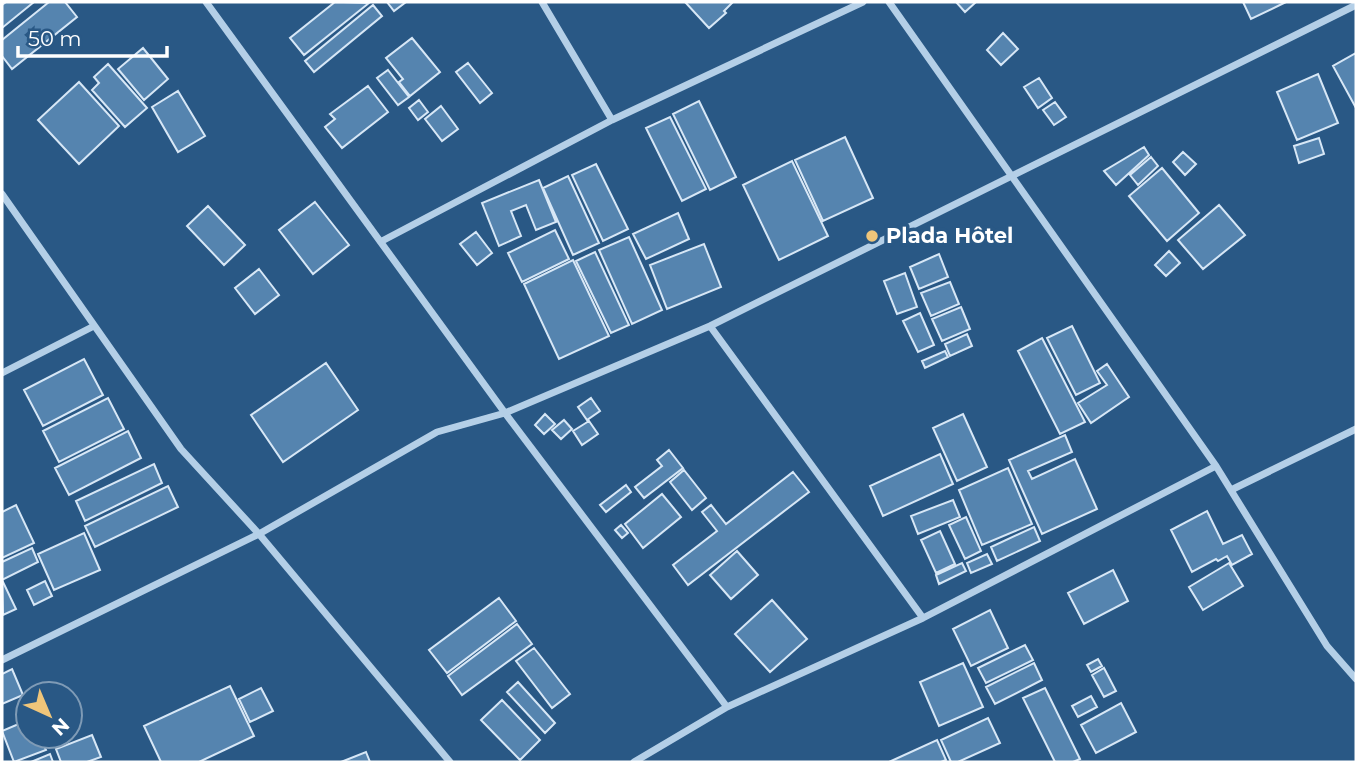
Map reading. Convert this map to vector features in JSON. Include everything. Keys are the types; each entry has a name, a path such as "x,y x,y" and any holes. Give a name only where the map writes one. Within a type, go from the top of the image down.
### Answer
{"street":[{"path":"206,2 505,413 727,707"},
{"path":"542,2 612,120"},
{"path":"382,241 612,120 863,2"},
{"path":"889,2 1216,466 1327,646 1356,679"},
{"path":"2,660 259,534 437,432 505,413 710,326 1356,5"},
{"path":"2,194 181,449 259,534 450,762"},
{"path":"2,373 94,326"},
{"path":"710,326 923,618"},
{"path":"1231,490 1356,429"},
{"path":"634,762 727,707 923,618 1216,466"}],"building":[{"path":"6,2 34,2 2,28 2,5"},
{"path":"49,2 65,2 77,17 12,69 2,56 2,40"},
{"path":"335,2 369,3 304,55 290,38"},
{"path":"387,2 406,2 394,11"},
{"path":"685,2 733,2 724,11 726,13 709,28"},
{"path":"956,2 976,2 965,12"},
{"path":"1243,2 1286,2 1251,19"},
{"path":"373,5 382,16 314,72 305,61"},
{"path":"1003,33 1018,49 1001,65 987,50"},
{"path":"412,38 440,72 410,96 399,82 403,79 386,58"},
{"path":"143,48 168,79 144,100 118,69"},
{"path":"1356,53 1356,108 1333,66"},
{"path":"468,63 492,93 480,103 456,72"},
{"path":"108,64 147,108 125,127 92,90 99,83 94,77"},
{"path":"388,70 409,97 398,105 377,78"},
{"path":"1318,74 1338,123 1297,140 1277,92"},
{"path":"1039,78 1052,98 1038,108 1024,87"},
{"path":"79,82 119,126 79,164 38,120"},
{"path":"368,86 388,112 342,148 325,127 335,119 330,114"},
{"path":"178,91 205,136 178,152 152,107"},
{"path":"419,100 428,112 418,120 409,108"},
{"path":"699,101 736,177 710,190 673,114"},
{"path":"1055,102 1066,117 1054,125 1043,110"},
{"path":"441,106 458,129 442,141 425,119"},
{"path":"670,117 706,189 682,201 646,128"},
{"path":"845,137 873,198 823,221 795,160"},
{"path":"1319,138 1324,154 1299,163 1294,146"},
{"path":"1144,147 1149,155 1116,185 1104,171"},
{"path":"1183,152 1196,164 1185,175 1173,162"},
{"path":"1151,157 1158,166 1138,185 1130,175"},
{"path":"792,161 828,236 779,260 743,185"},
{"path":"596,164 628,229 603,241 572,175"},
{"path":"1162,168 1199,213 1167,241 1129,196"},
{"path":"568,176 599,243 573,255 543,188"},
{"path":"539,180 556,222 536,230 526,205 511,211 521,236 499,246 482,203"},
{"path":"315,202 349,245 313,274 279,230"},
{"path":"1219,205 1245,235 1203,269 1178,240"},
{"path":"208,206 245,245 224,265 187,226"},
{"path":"678,213 689,239 646,259 633,234"},
{"path":"555,230 569,259 522,282 508,253"},
{"path":"476,232 492,253 477,265 460,244"},
{"path":"629,237 662,310 632,324 599,250"},
{"path":"704,244 721,287 667,309 650,265"},
{"path":"1169,251 1180,263 1166,276 1155,265"},
{"path":"595,252 629,325 611,333 576,261"},
{"path":"939,254 948,277 919,289 910,267"},
{"path":"573,260 609,336 559,359 524,284"},
{"path":"259,269 279,295 255,314 235,288"},
{"path":"905,273 917,307 897,314 884,281"},
{"path":"950,282 959,304 931,316 921,293"},
{"path":"961,307 970,329 942,341 932,319"},
{"path":"920,313 934,345 918,352 903,321"},
{"path":"1072,326 1100,383 1076,395 1047,338"},
{"path":"967,334 972,346 950,356 945,344"},
{"path":"1042,338 1085,422 1060,434 1018,351"},
{"path":"945,351 948,357 925,368 922,361"},
{"path":"84,359 103,395 43,426 24,390"},
{"path":"326,363 358,410 283,462 251,415"},
{"path":"1107,364 1129,397 1091,423 1078,403 1107,385 1097,371"},
{"path":"108,398 124,429 59,462 43,431"},
{"path":"591,398 600,411 587,420 578,407"},
{"path":"545,414 555,424 544,434 535,425"},
{"path":"963,414 987,467 957,481 933,428"},
{"path":"564,420 572,429 561,439 552,430"},
{"path":"589,421 598,434 582,445 573,431"},
{"path":"128,431 141,458 69,495 55,468"},
{"path":"1065,435 1072,452 1028,471 1032,479 1075,459 1097,509 1042,534 1009,460"},
{"path":"669,450 683,468 644,498 635,487 662,466 657,460"},
{"path":"940,454 953,484 883,516 870,486"},
{"path":"154,464 162,483 85,521 76,501"},
{"path":"1008,468 1032,524 982,545 959,490"},
{"path":"684,470 706,498 692,510 670,482"},
{"path":"793,472 809,492 688,585 673,565 717,531 702,512 711,505 726,524"},
{"path":"626,485 631,492 606,512 600,505"},
{"path":"168,486 178,507 95,547 85,526"},
{"path":"662,494 681,517 643,548 625,524"},
{"path":"953,500 960,517 918,534 911,516"},
{"path":"16,505 34,543 2,558 2,512"},
{"path":"1207,511 1223,544 1242,535 1252,554 1232,565 1227,556 1218,561 1216,559 1192,572 1171,530"},
{"path":"966,517 981,551 965,559 949,525"},
{"path":"621,525 628,533 622,538 615,530"},
{"path":"1034,527 1040,541 997,561 991,547"},
{"path":"940,531 955,564 936,573 921,540"},
{"path":"84,533 100,570 54,590 38,554"},
{"path":"32,548 38,562 2,580 2,562"},
{"path":"737,551 758,575 731,599 710,575"},
{"path":"987,554 992,564 971,573 967,563"},
{"path":"962,563 966,571 939,584 936,575"},
{"path":"1229,563 1243,586 1203,610 1189,587"},
{"path":"1113,570 1128,601 1084,624 1068,593"},
{"path":"45,581 52,596 34,605 27,590"},
{"path":"2,583 16,609 3,615"},
{"path":"499,598 516,621 447,673 429,650"},
{"path":"772,600 807,639 770,672 735,634"},
{"path":"990,610 1008,648 971,666 953,629"},
{"path":"517,624 532,644 462,695 448,676"},
{"path":"1025,645 1033,660 986,683 978,668"},
{"path":"534,648 570,694 552,708 516,661"},
{"path":"1098,659 1102,666 1091,672 1087,665"},
{"path":"963,663 983,707 939,726 920,682"},
{"path":"1034,663 1042,680 995,704 986,687"},
{"path":"1104,668 1116,691 1104,697 1092,675"},
{"path":"12,669 17,680 14,680 14,699 2,704 2,674"},
{"path":"518,682 555,723 545,733 507,692"},
{"path":"230,686 254,736 199,762 161,762 144,726"},
{"path":"261,688 273,711 250,722 239,699"},
{"path":"1045,688 1080,759 1073,762 1055,762 1023,698"},
{"path":"1091,696 1097,707 1078,717 1072,706"},
{"path":"502,700 540,740 520,760 481,720"},
{"path":"1121,703 1136,732 1096,753 1081,725"},
{"path":"988,718 1000,743 958,762 951,762 941,740"},
{"path":"14,726 14,750 46,750 14,762 2,731"},
{"path":"92,735 101,757 87,762 61,762 56,750 84,750 84,738"},
{"path":"937,740 946,760 889,762"},
{"path":"366,752 370,762 341,762"},
{"path":"50,754 53,762 31,762"}],"place":[{"name":"Plada Hôtel","path":"872,236"}]}
